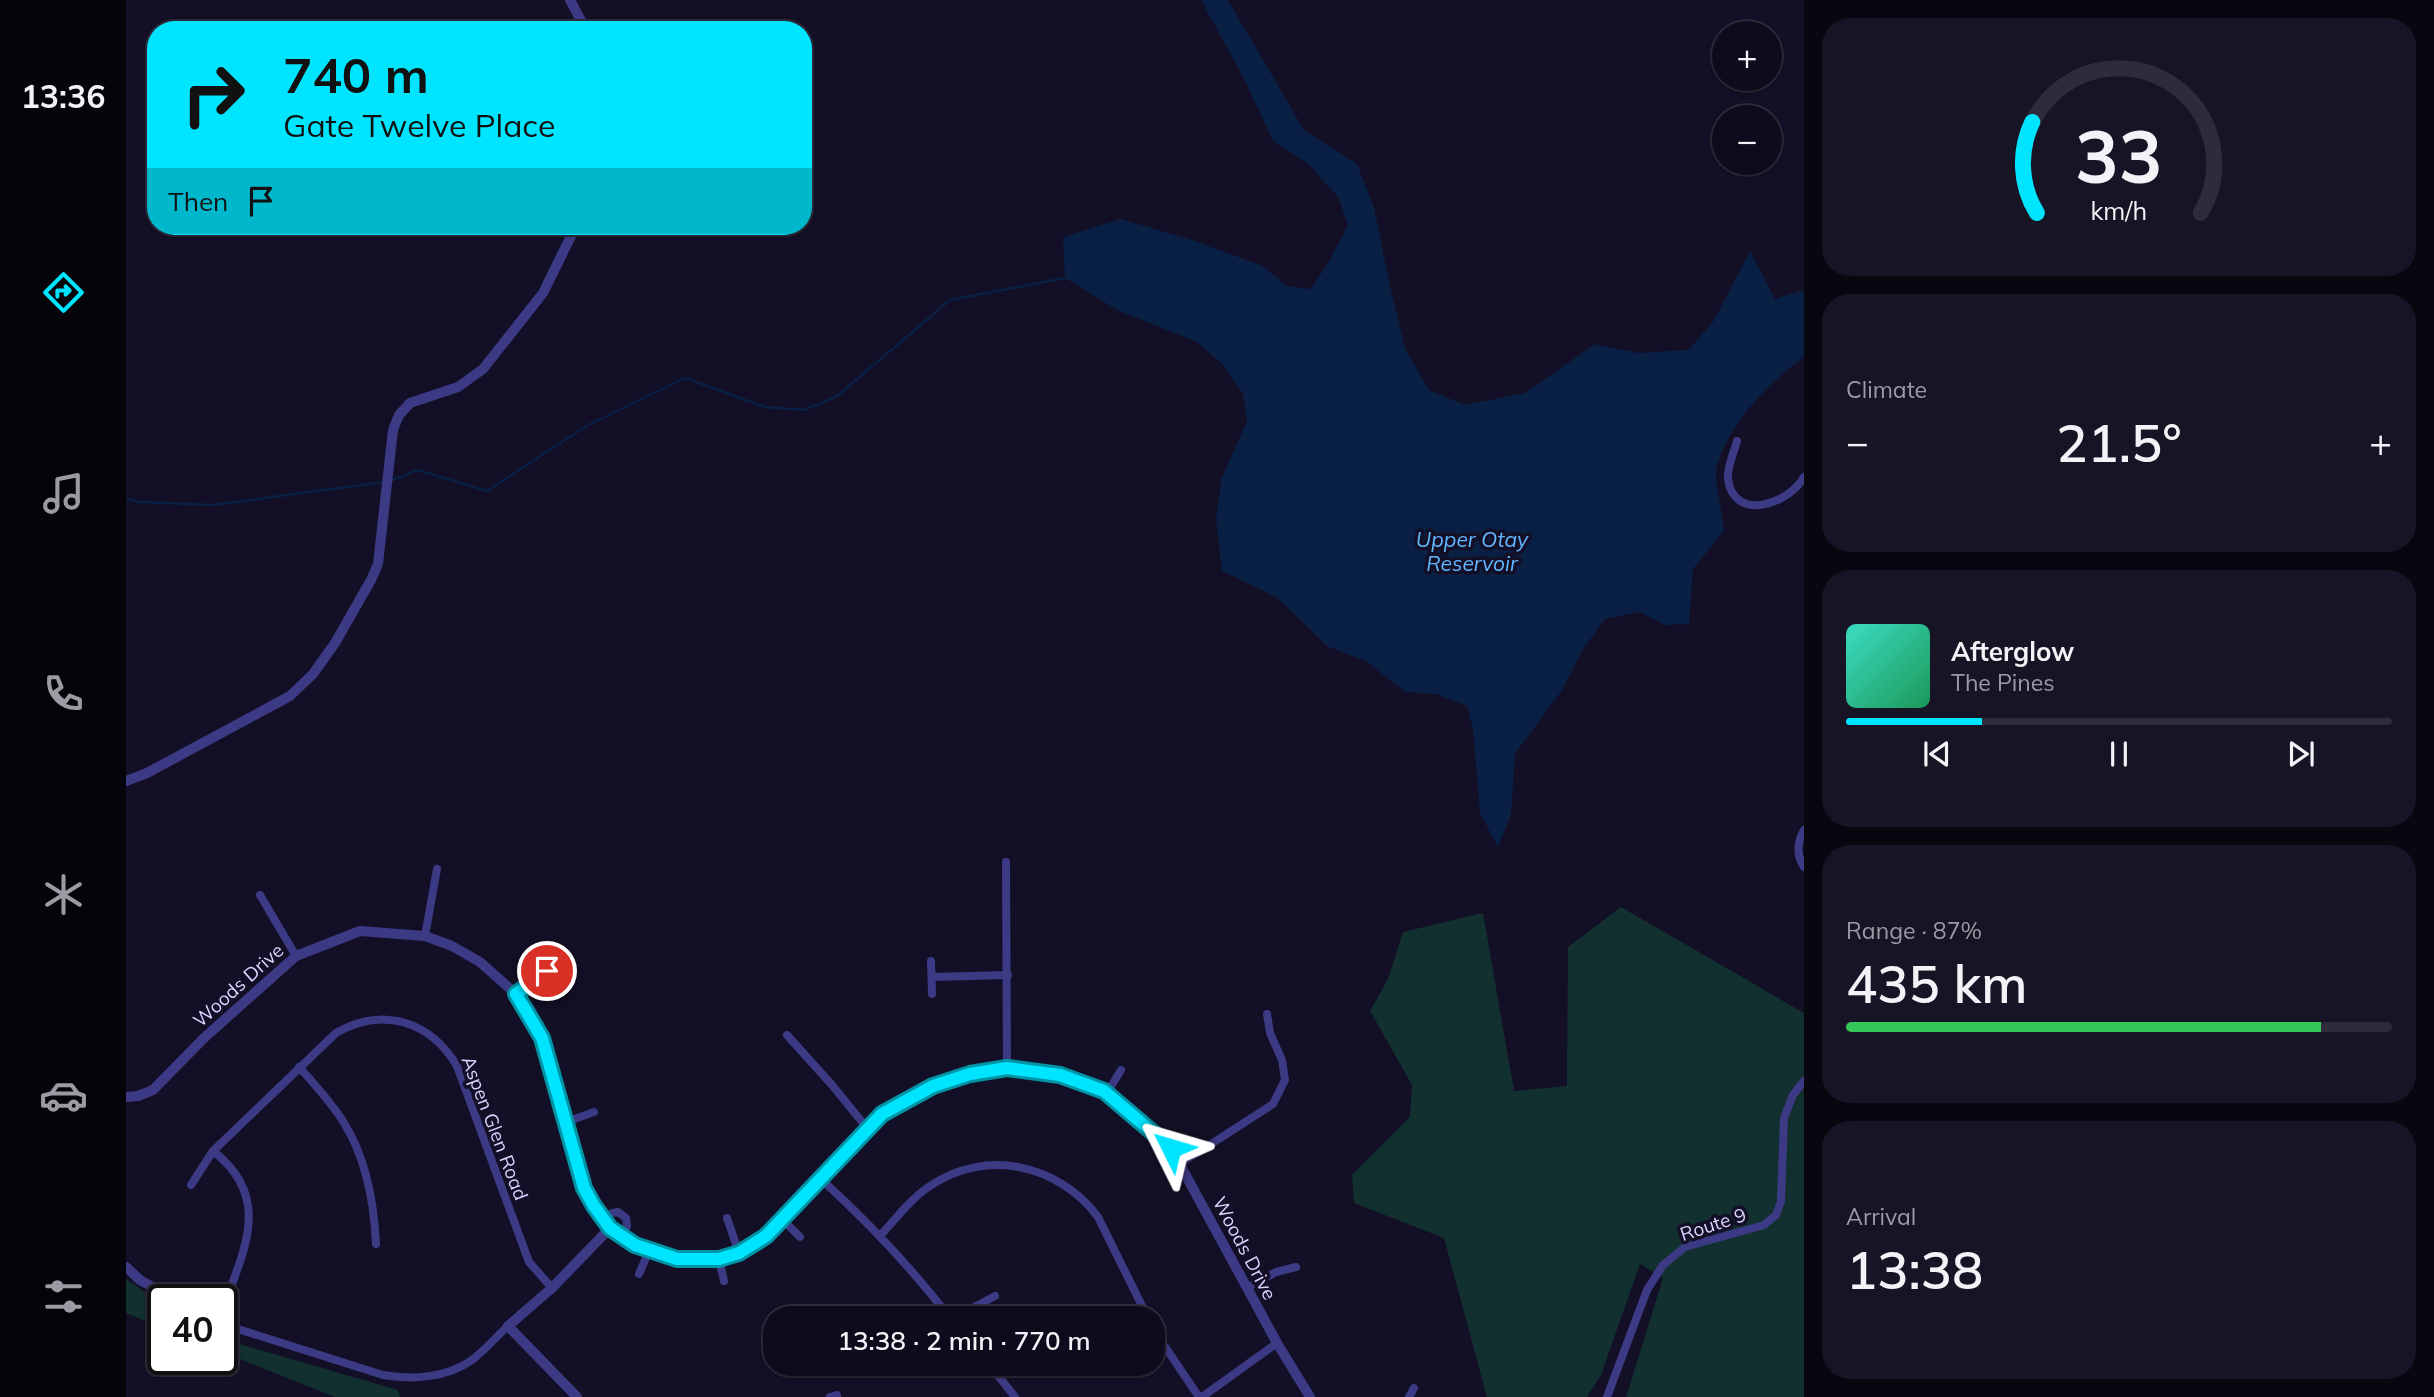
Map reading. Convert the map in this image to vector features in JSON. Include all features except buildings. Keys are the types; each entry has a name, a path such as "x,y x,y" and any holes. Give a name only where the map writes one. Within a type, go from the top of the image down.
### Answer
{"street":[{"path":"570,0 581,21"},
{"path":"126,781 147,774 282,701 313,674 341,635 376,570 392,441 399,415 415,401 458,387 483,369 544,293 572,235"},
{"path":"1737,441 1728,475 1729,481 1737,497 1748,505 1770,504 1796,488 1804,477"},
{"path":"1804,830 1798,849 1804,867"},
{"path":"1006,862 1007,1068"},
{"path":"425,936 437,869"},
{"path":"260,895 296,956"},
{"name":"Woods Drive","path":"126,1097 153,1090 204,1038 296,956 360,931 425,936 452,946 480,962 516,994 542,1038 584,1188 607,1223 622,1236 649,1251 677,1259 719,1259 739,1253 766,1236 882,1114 933,1086 970,1074 1007,1068 1060,1075 1107,1093 1171,1148 1276,1343 1310,1397"},
{"path":"516,994 566,957"},
{"path":"932,961 932,994"},
{"path":"932,977 1008,975"},
{"path":"1180,1164 1273,1104 1285,1080 1282,1060 1270,1033 1267,1014"},
{"name":"Aspen Glen Road","path":"191,1185 213,1151 336,1033 369,1020 406,1023 424,1031 440,1043 457,1066 529,1262 552,1288"},
{"path":"787,1035 867,1128"},
{"path":"299,1067 343,1120 355,1143 372,1205 376,1244"},
{"path":"1107,1093 1121,1070"},
{"name":"Route 9","path":"1607,1397 1647,1290 1663,1265 1685,1247 1764,1225 1776,1215 1781,1202 1784,1118 1793,1094 1804,1081"},
{"path":"566,1122 594,1112"},
{"path":"213,1151 238,1175 246,1189 251,1213 249,1228 231,1284"},
{"path":"880,1236 920,1194 950,1175 971,1168 995,1165 1038,1171 1065,1184 1098,1217 1142,1306"},
{"path":"821,1179 880,1236 942,1306"},
{"path":"238,1329 383,1375 428,1376 461,1366 471,1360 552,1288 607,1223 612,1213 618,1212 625,1218 627,1226 622,1236"},
{"path":"727,1218 739,1253"},
{"path":"783,1220 800,1237"},
{"path":"639,1274 649,1251"},
{"path":"719,1259 723,1281"},
{"path":"126,1267 147,1284"},
{"path":"1247,1287 1276,1272 1296,1267"},
{"path":"975,1306 995,1296"},
{"path":"508,1326 577,1397"},
{"path":"1165,1346 1201,1397 1276,1343"},
{"path":"998,1376 1015,1397"},
{"path":"1409,1397 1415,1388"}],"green space":[{"path":"1621,907 1804,1013 1804,1397 1626,1397 1663,1278 1640,1264 1601,1375 1587,1397 1487,1397 1444,1238 1354,1203 1352,1175 1410,1117 1412,1085 1370,1011 1388,979 1403,932 1483,913 1514,1091 1567,1086 1568,947"},
{"path":"126,1279 147,1294 147,1322 126,1313"},
{"path":"238,1344 398,1390 400,1397 335,1397 238,1358"}],"water":[{"name":"Upper Otay Reservoir","path":"1201,0 1228,0 1304,130 1357,164 1374,207 1405,348 1429,390 1465,405 1525,393 1595,344 1638,353 1688,350 1713,322 1750,251 1775,299 1804,290 1804,357 1777,379 1750,407 1728,439 1721,455 1716,477 1724,531 1693,569 1689,624 1665,625 1640,612 1605,619 1583,649 1562,690 1515,754 1511,815 1498,847 1480,813 1473,730 1467,706 1436,694 1405,692 1367,662 1327,646 1278,598 1222,571 1216,519 1221,480 1247,421 1243,394 1223,365 1197,342 1117,310 1065,278 1063,237 1121,219 1192,240 1263,266 1287,286 1311,289 1348,225 1338,197 1308,164 1273,141 1244,79"}],"waterway":[{"path":"390,481 418,470 487,491 588,425 685,378 765,407 804,410 836,397 950,300 1065,278"},
{"path":"126,499 139,502 214,505 383,482"}],"route":[{"path":"547,971 516,994 542,1038 584,1188 610,1228 635,1245 677,1259 719,1259 739,1253 766,1236 882,1114 933,1086 970,1074 1007,1068 1060,1075 1104,1091 1171,1148"}]}
